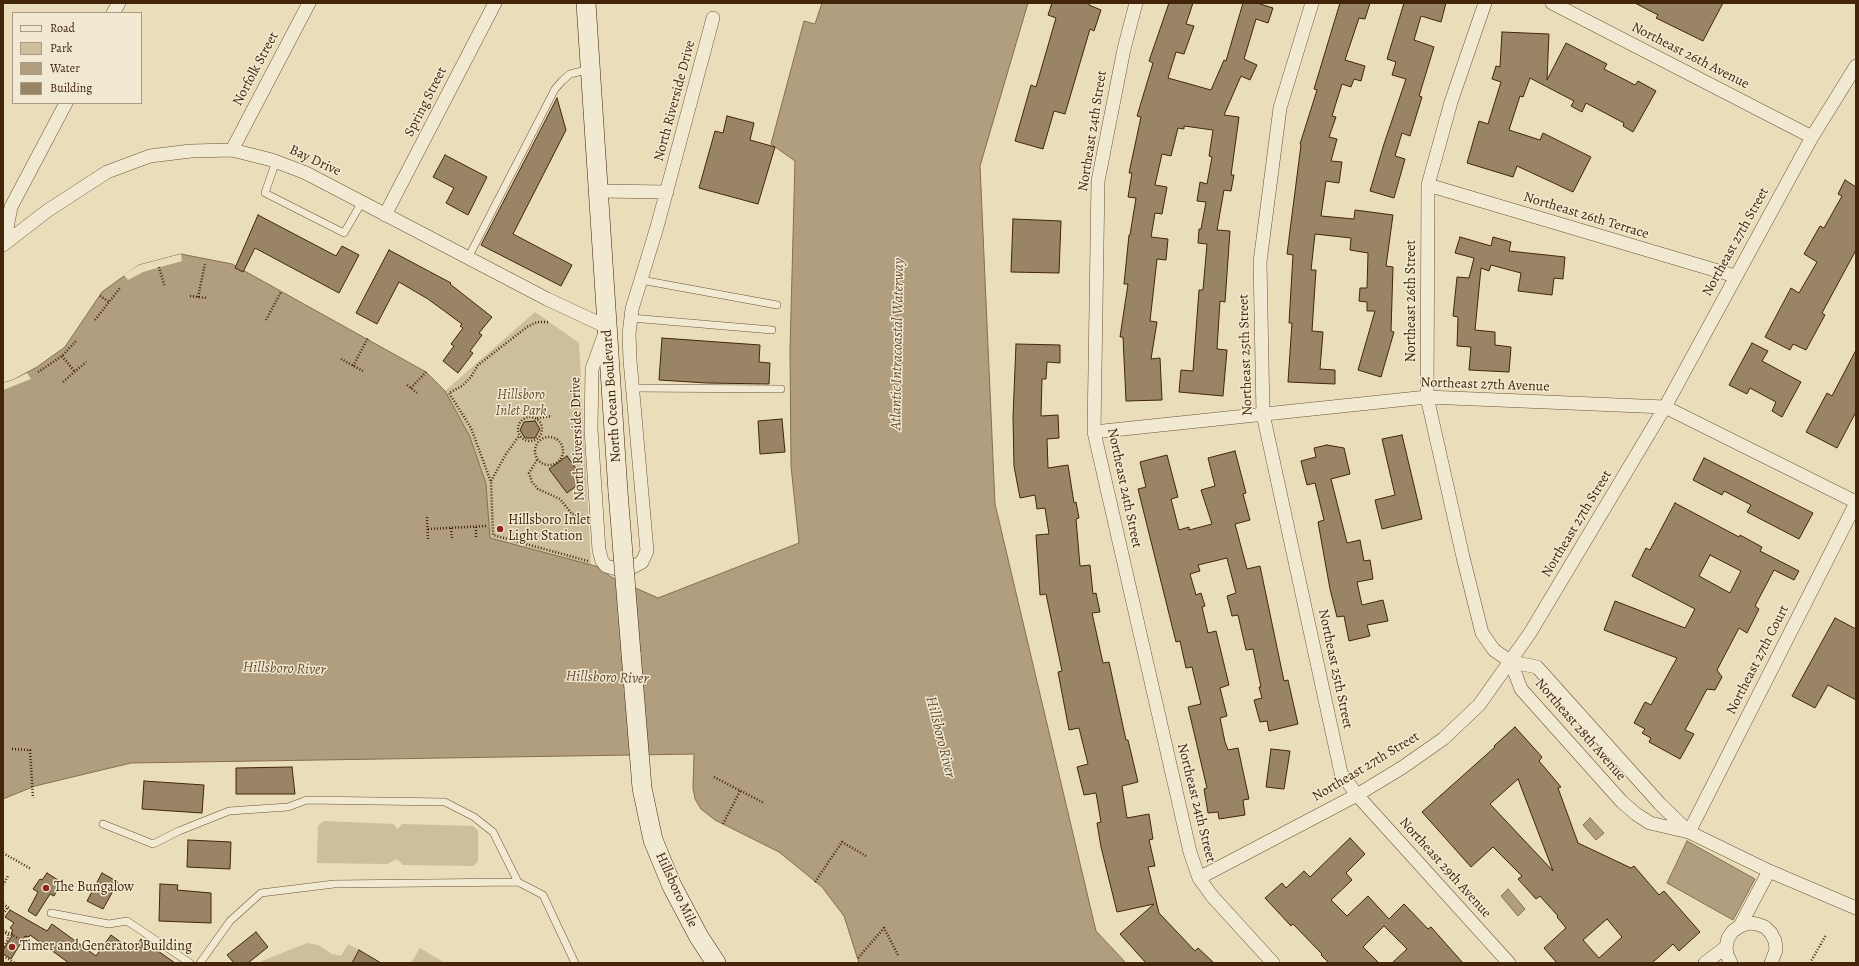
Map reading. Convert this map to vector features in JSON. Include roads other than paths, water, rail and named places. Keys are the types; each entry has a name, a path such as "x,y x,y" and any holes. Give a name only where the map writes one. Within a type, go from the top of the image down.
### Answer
{"main road":[{"name":"North Ocean Boulevard","path":"586,3 618,492 642,788"},
{"name":"Hillsboro Mile","path":"642,788 653,840 672,886 699,936 716,963"}],"street":[{"path":"114,12 118,3"},
{"name":"Norfolk Street","path":"232,150 309,3"},
{"name":"Spring Street","path":"385,215 495,3"},
{"name":"Northeast 24th Street","path":"1136,3 1124,49 1098,181 1094,432 1190,852 1199,878 1212,896 1273,963"},
{"name":"Northeast 25th Street","path":"1312,3 1280,108 1260,262 1263,414 1342,773 1357,795"},
{"name":"Northeast 26th Street","path":"1485,3 1451,102 1428,185 1427,397 1463,558 1482,633 1494,650 1511,662"},
{"name":"Northeast 26th Avenue","path":"1552,3 1812,137"},
{"name":"North Riverside Drive","path":"607,327 592,370 591,430 599,550 602,561 611,569 620,570 636,566 642,562 647,551 632,388 629,334 631,318 667,192 713,18"},
{"name":"Northeast 27th Street","path":"1199,878 1357,795 1403,767 1443,739 1479,705 1511,662 1530,633 1665,408 1735,276 1812,137 1856,66"},
{"path":"3,244 11,206 65,104"},
{"name":"Bay Drive","path":"3,244 47,211 107,172 150,156 191,151 232,150 276,161 306,173 547,299 607,327"},
{"name":"Northeast 26th Terrace","path":"1428,185 1735,276"},
{"path":"599,191 667,192"},
{"name":"Northeast 27th Avenue","path":"1094,432 1427,397 1665,408 1856,502"},
{"name":"Northeast 27th Court","path":"1688,832 1856,502"},
{"name":"Northeast 28th Avenue","path":"1511,662 1537,667 1660,804 1688,832"},
{"name":"Northeast 28th Avenue","path":"1511,662 1521,689 1622,802 1650,823 1688,832 1769,871 1855,905"},
{"name":"Northeast 29th Avenue","path":"1357,795 1509,963"},
{"path":"1740,926 1769,871"},
{"path":"1731,963 1727,955 1726,947 1728,938 1733,931 1740,926 1749,923 1765,927 1771,933 1775,941 1776,950 1771,963"},
{"path":"1705,963 1726,947"}],"lane":[{"path":"468,258 555,89 570,74 590,69"},
{"path":"276,161 264,193 344,233 362,202"},
{"path":"641,280 777,305"},
{"path":"631,318 772,330"},
{"path":"632,388 781,389"},
{"path":"103,824 153,844 179,831 229,812 288,807 307,800 406,800 445,802 474,817 493,832 518,882"},
{"path":"200,963 230,921 261,893 334,884 518,882 543,895 575,963"},
{"path":"51,913 109,924 127,921 190,963"}],"water":[{"path":"822,3 1028,3 980,166 995,504 1096,931 1126,963 859,963 844,916 822,887 779,852 715,820 701,809 695,799 693,788 694,754 131,763 35,786 3,799 3,383 13,380 37,367 65,347 102,292 139,265 181,254 232,264 426,372 445,391 470,437 486,484 490,538 599,567 611,577 658,598 799,543 791,466 790,350 795,161 771,144 804,21 815,24"},
{"path":"1590,818 1604,833 1596,840 1583,825"},
{"path":"1687,841 1755,879 1733,920 1667,883"},
{"path":"1508,889 1525,909 1518,916 1501,896"}],"place":[{"name":"Hillsboro Inlet Light Station","path":"500,529"},
{"name":"The Bungalow","path":"46,888"},
{"name":"Timer and Generator Building","path":"12,947"}],"water label":[{"name":"Atlantic Intracoastal Waterway","path":"898,344"},
{"name":"Hillsboro River","path":"284,669"},
{"name":"Hillsboro River","path":"607,678"},
{"name":"Hillsboro River","path":"940,737"}],"park label":[{"name":"Hillsboro Inlet Park","path":"521,404"}]}
